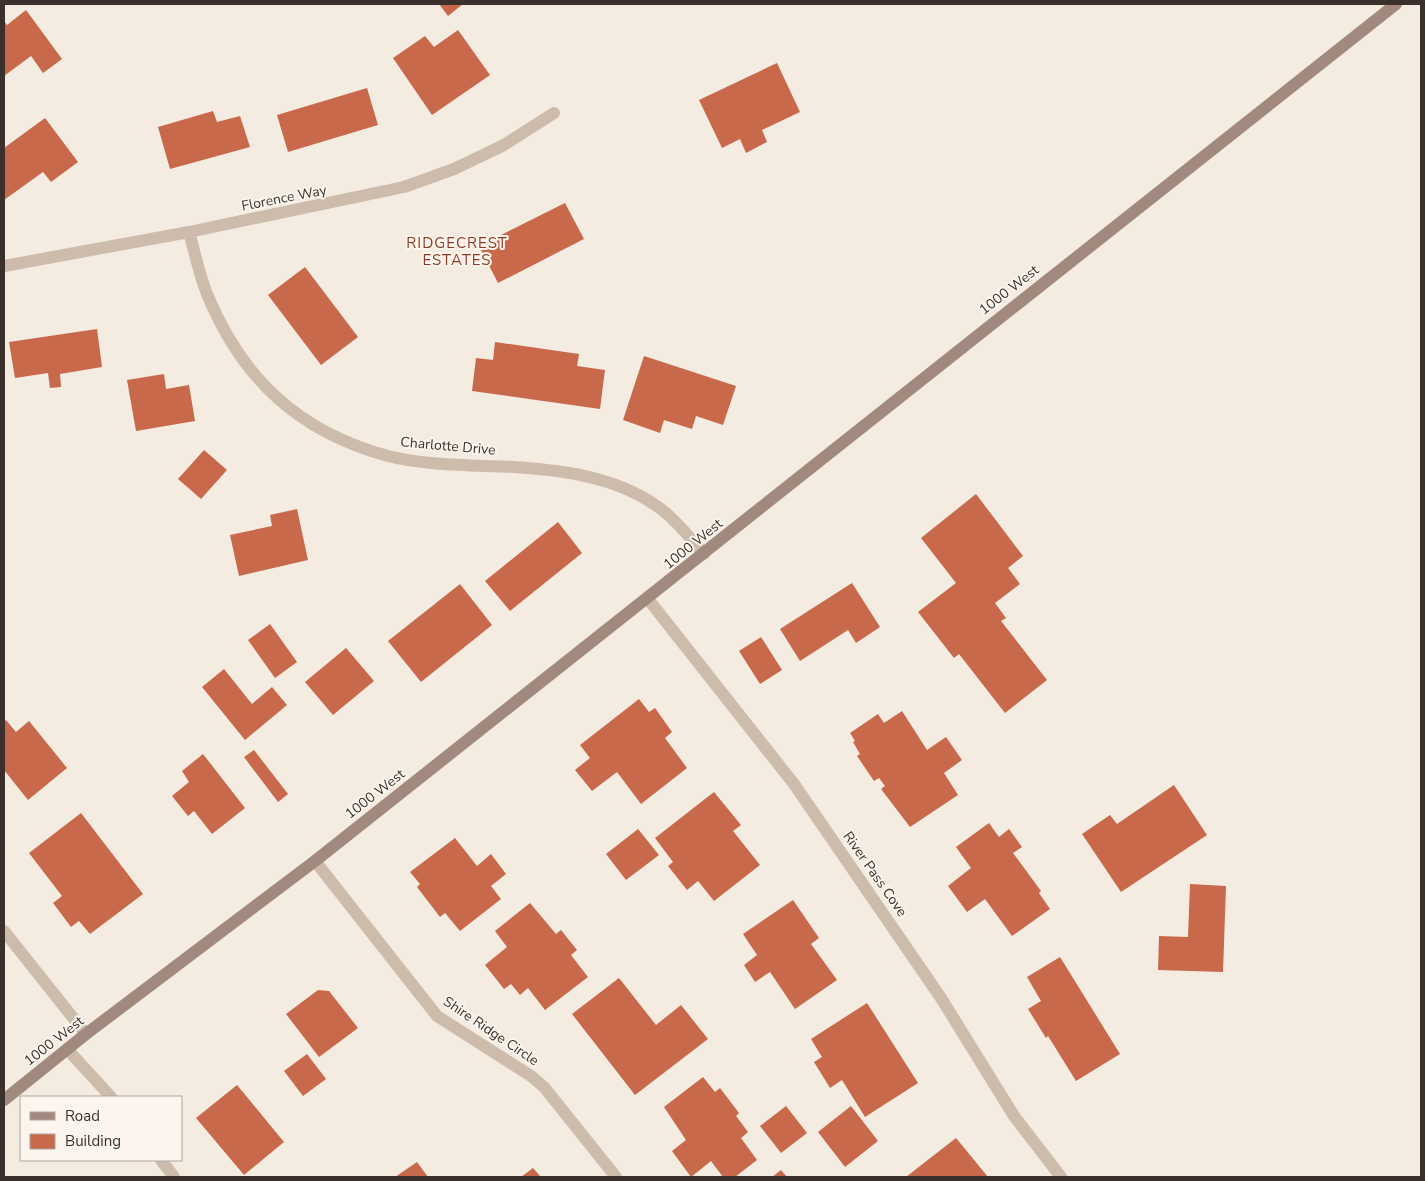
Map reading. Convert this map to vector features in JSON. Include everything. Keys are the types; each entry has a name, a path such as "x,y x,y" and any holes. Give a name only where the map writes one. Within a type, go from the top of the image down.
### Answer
{"street":[{"name":"1000 West","path":"4,1100 86,1034 315,861 648,599 906,391 1396,4"},
{"name":"Florence Way","path":"4,266 189,232 404,187 454,169 504,145 554,113"},
{"name":"Charlotte Drive","path":"189,232 207,293 224,331 248,367 276,398 315,428 351,444 390,456 434,462 578,473 610,483 638,496 665,512 704,554"},
{"name":"River Pass Cove","path":"648,599 794,784 941,998 1014,1116 1061,1177"},
{"name":"Shire Ridge Circle","path":"315,861 438,1016 531,1076 544,1087 616,1177"},
{"path":"4,931 86,1034"},
{"path":"67,1049 110,1096"},
{"path":"162,1161 174,1177"}],"building":[{"path":"439,4 463,4 448,16"},
{"path":"26,10 62,59 43,73 31,56 4,76 4,21 7,25"},
{"path":"458,30 490,75 432,115 393,58 425,36 434,47"},
{"path":"777,63 800,112 762,130 767,142 746,153 740,139 722,148 699,100"},
{"path":"367,88 378,125 288,152 277,115"},
{"path":"213,111 217,122 240,116 250,147 170,169 158,127"},
{"path":"45,118 78,162 51,182 43,172 4,200 4,148"},
{"path":"565,203 584,239 498,283 479,246"},
{"path":"305,267 358,337 321,365 268,295"},
{"path":"97,329 102,367 60,374 61,387 50,388 48,373 15,378 9,342"},
{"path":"495,342 579,354 577,366 605,370 600,409 472,391 476,358 493,360"},
{"path":"644,356 736,386 723,425 696,416 692,429 664,420 660,433 623,420"},
{"path":"164,374 166,389 189,385 195,421 136,431 127,380"},
{"path":"204,450 227,470 201,499 178,479"},
{"path":"976,494 1023,556 1008,568 1020,584 995,603 1006,618 1001,621 1047,680 1005,713 959,654 954,658 918,612 956,583 921,538"},
{"path":"297,509 308,560 239,576 230,535 272,526 270,515"},
{"path":"558,522 582,553 510,611 485,581"},
{"path":"852,583 880,627 856,643 848,630 800,661 780,629"},
{"path":"460,584 492,625 421,682 388,641"},
{"path":"270,624 297,662 275,678 248,640"},
{"path":"761,637 782,670 760,684 739,651"},
{"path":"346,648 374,681 333,715 305,682"},
{"path":"224,669 252,704 272,687 287,705 245,740 202,687"},
{"path":"639,699 649,712 655,708 672,732 665,738 687,768 641,804 617,772 592,791 575,770 590,758 580,745"},
{"path":"902,711 927,750 946,737 962,760 944,773 958,795 910,827 881,789 885,786 879,778 874,781 857,756 860,754 850,733 878,714 884,723"},
{"path":"6,720 16,732 29,721 67,768 28,800 4,770 4,722"},
{"path":"254,750 288,794 278,802 244,757"},
{"path":"203,754 245,808 212,834 194,811 188,816 172,796 189,782 182,771"},
{"path":"1174,785 1207,835 1121,892 1082,834 1110,815 1117,824"},
{"path":"714,792 741,825 733,831 760,865 714,901 698,881 687,890 668,866 673,862 655,838"},
{"path":"81,813 143,894 90,934 79,921 71,927 53,903 62,896 29,853"},
{"path":"989,823 999,837 1009,829 1022,847 1013,853 1041,891 1039,893 1050,909 1012,936 985,899 967,912 948,886 971,868 956,847"},
{"path":"638,829 659,855 626,880 606,854"},
{"path":"455,838 477,866 491,854 506,874 491,886 501,899 460,931 445,913 440,917 417,887 420,884 410,872"},
{"path":"1190,884 1226,886 1223,972 1158,970 1159,936 1188,937"},
{"path":"793,900 819,938 811,944 837,980 795,1009 770,972 755,982 744,965 757,955 743,934"},
{"path":"530,903 556,934 561,930 577,950 571,955 588,977 545,1010 528,988 520,995 511,984 504,989 485,965 507,947 495,931"},
{"path":"1060,957 1120,1054 1076,1081 1048,1036 1046,1038 1028,1009 1041,1001 1027,977"},
{"path":"619,978 656,1025 681,1005 708,1039 635,1095 572,1014"},
{"path":"318,990 329,991 358,1028 319,1057 286,1014"},
{"path":"867,1003 918,1083 865,1117 842,1080 830,1088 814,1062 822,1057 811,1039"},
{"path":"307,1054 326,1079 303,1096 284,1071"},
{"path":"703,1077 715,1092 720,1088 739,1113 736,1116 748,1132 741,1138 757,1160 735,1177 723,1177 711,1161 691,1177 672,1151 686,1140 664,1107"},
{"path":"237,1085 284,1142 244,1175 196,1118"},
{"path":"786,1106 807,1133 781,1153 760,1126"},
{"path":"851,1106 878,1141 845,1167 818,1132"},
{"path":"956,1138 988,1177 906,1177"},
{"path":"417,1162 428,1177 395,1177"},
{"path":"533,1168 541,1177 521,1177"},
{"path":"781,1170 787,1177 772,1177"}],"district":[{"name":"RIDGECREST ESTATES","path":"457,252"}]}
